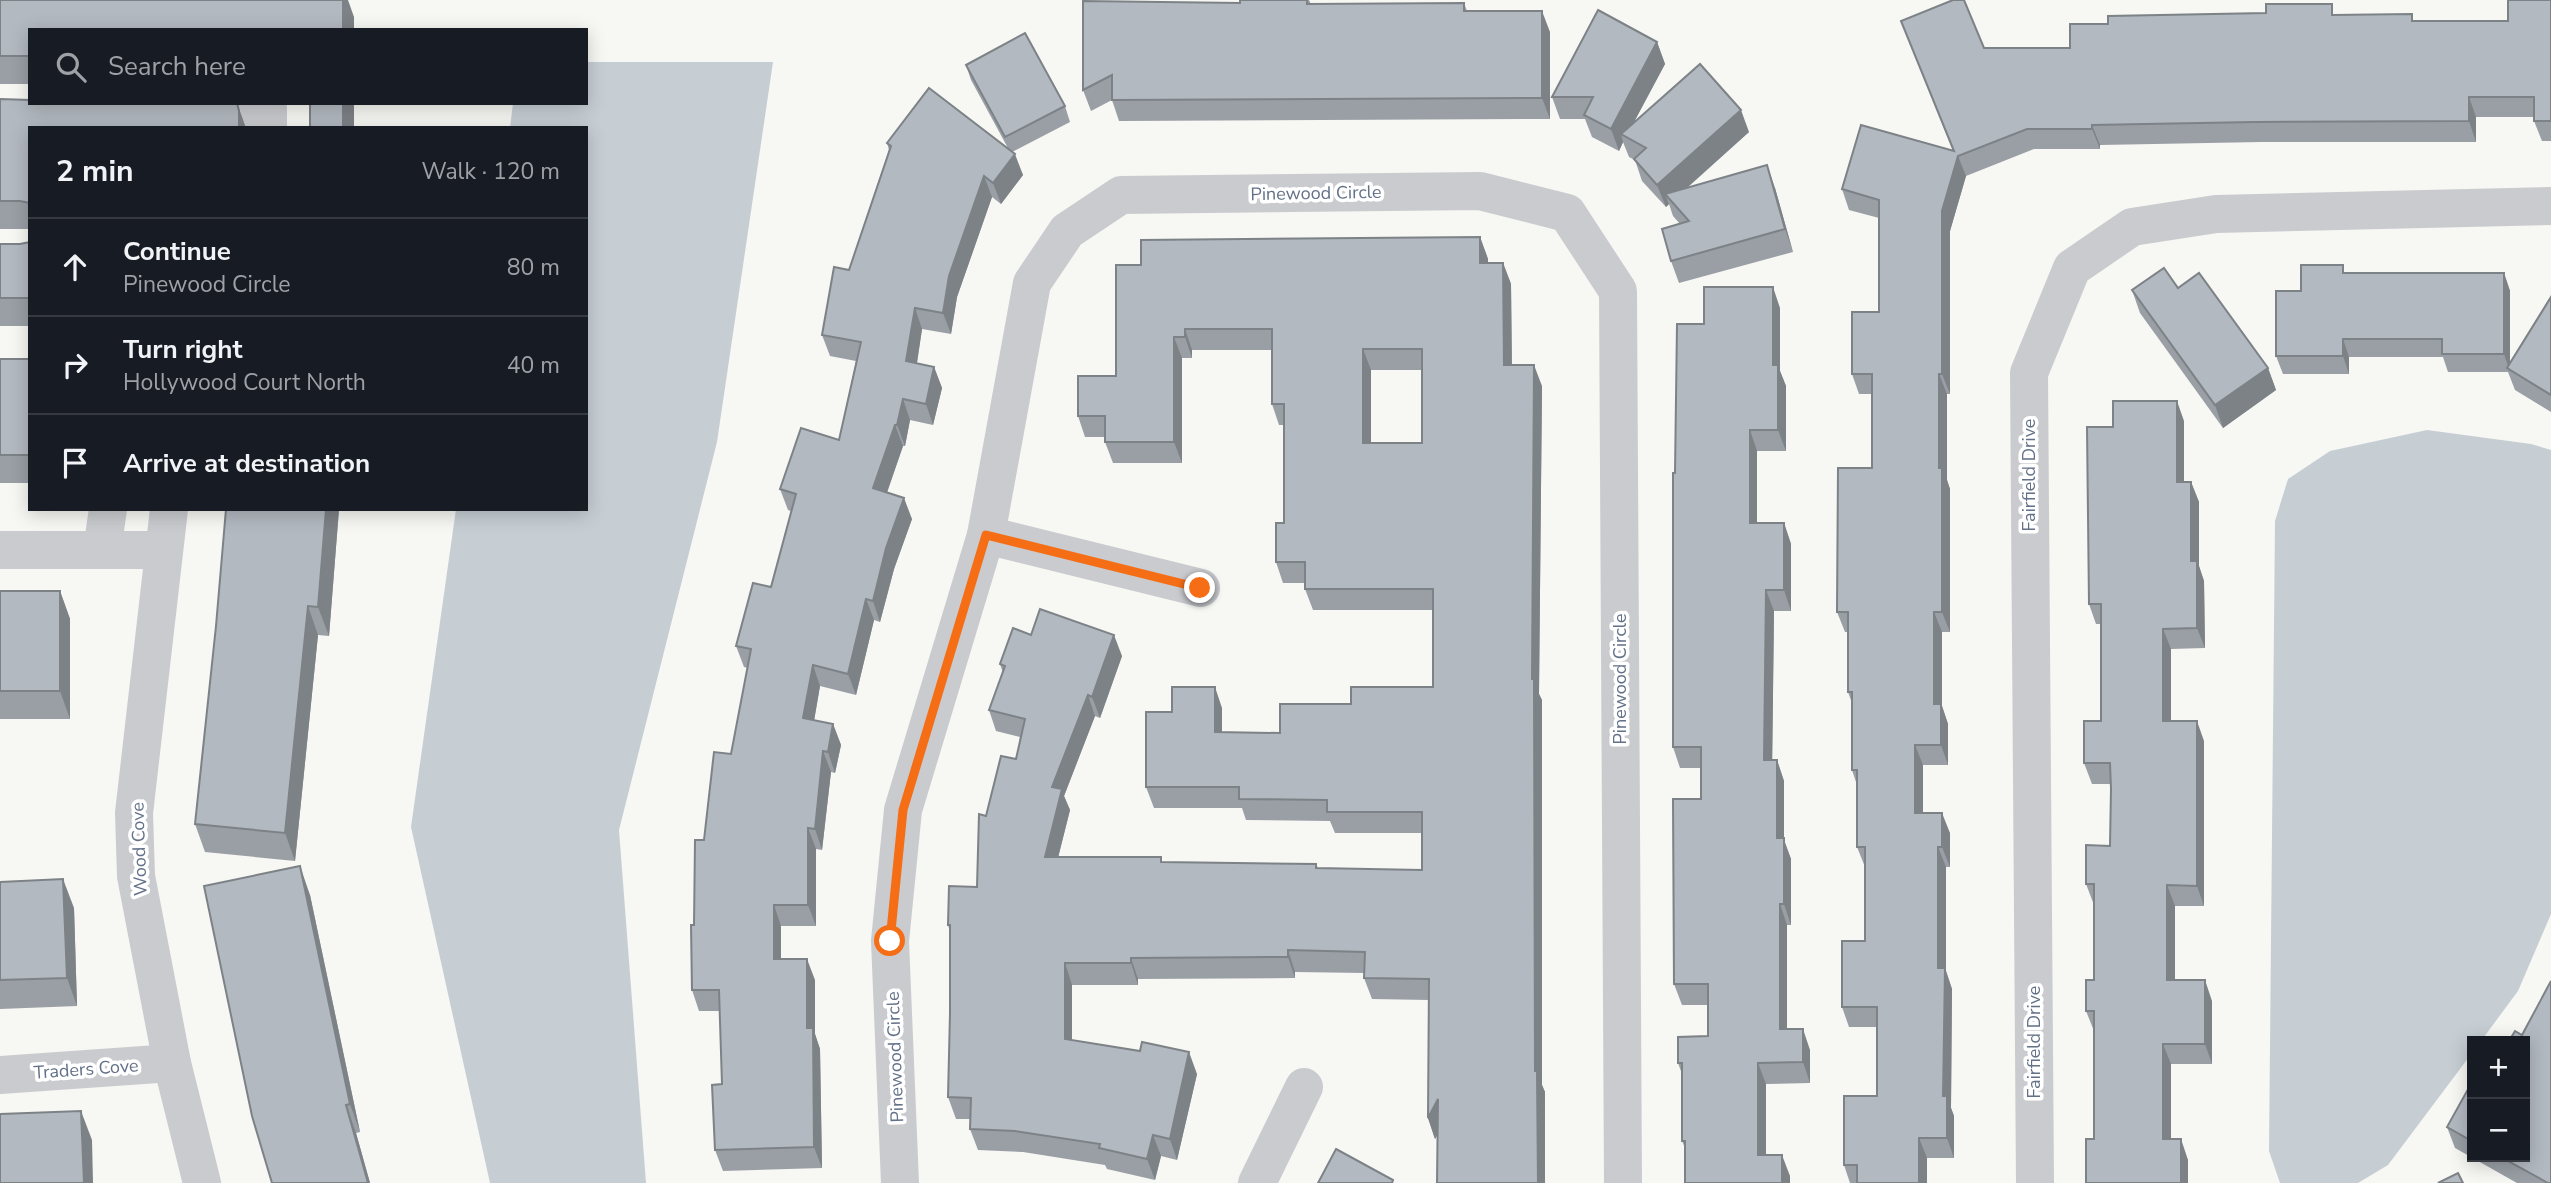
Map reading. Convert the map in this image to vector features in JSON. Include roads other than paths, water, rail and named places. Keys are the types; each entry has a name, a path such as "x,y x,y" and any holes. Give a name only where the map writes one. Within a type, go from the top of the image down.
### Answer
{"street":[{"path":"148,107 268,108 268,126"},
{"name":"Pinewood Circle","path":"900,1183 890,941 903,810 986,535 1032,283 1067,231 1121,195 1480,191 1567,213 1618,291 1623,1183"},
{"name":"Fairfield Drive","path":"2035,1183 2029,373 2071,268 2132,227 2216,214 2551,206"},
{"path":"102,550 107,511"},
{"name":"Wood Cove","path":"169,511 134,813 136,876 172,1063 202,1183"},
{"path":"986,535 1200,588"},
{"path":"0,550 164,550"},
{"name":"Traders Cove","path":"0,1075 172,1063"},
{"path":"1257,1183 1304,1087"}]}
